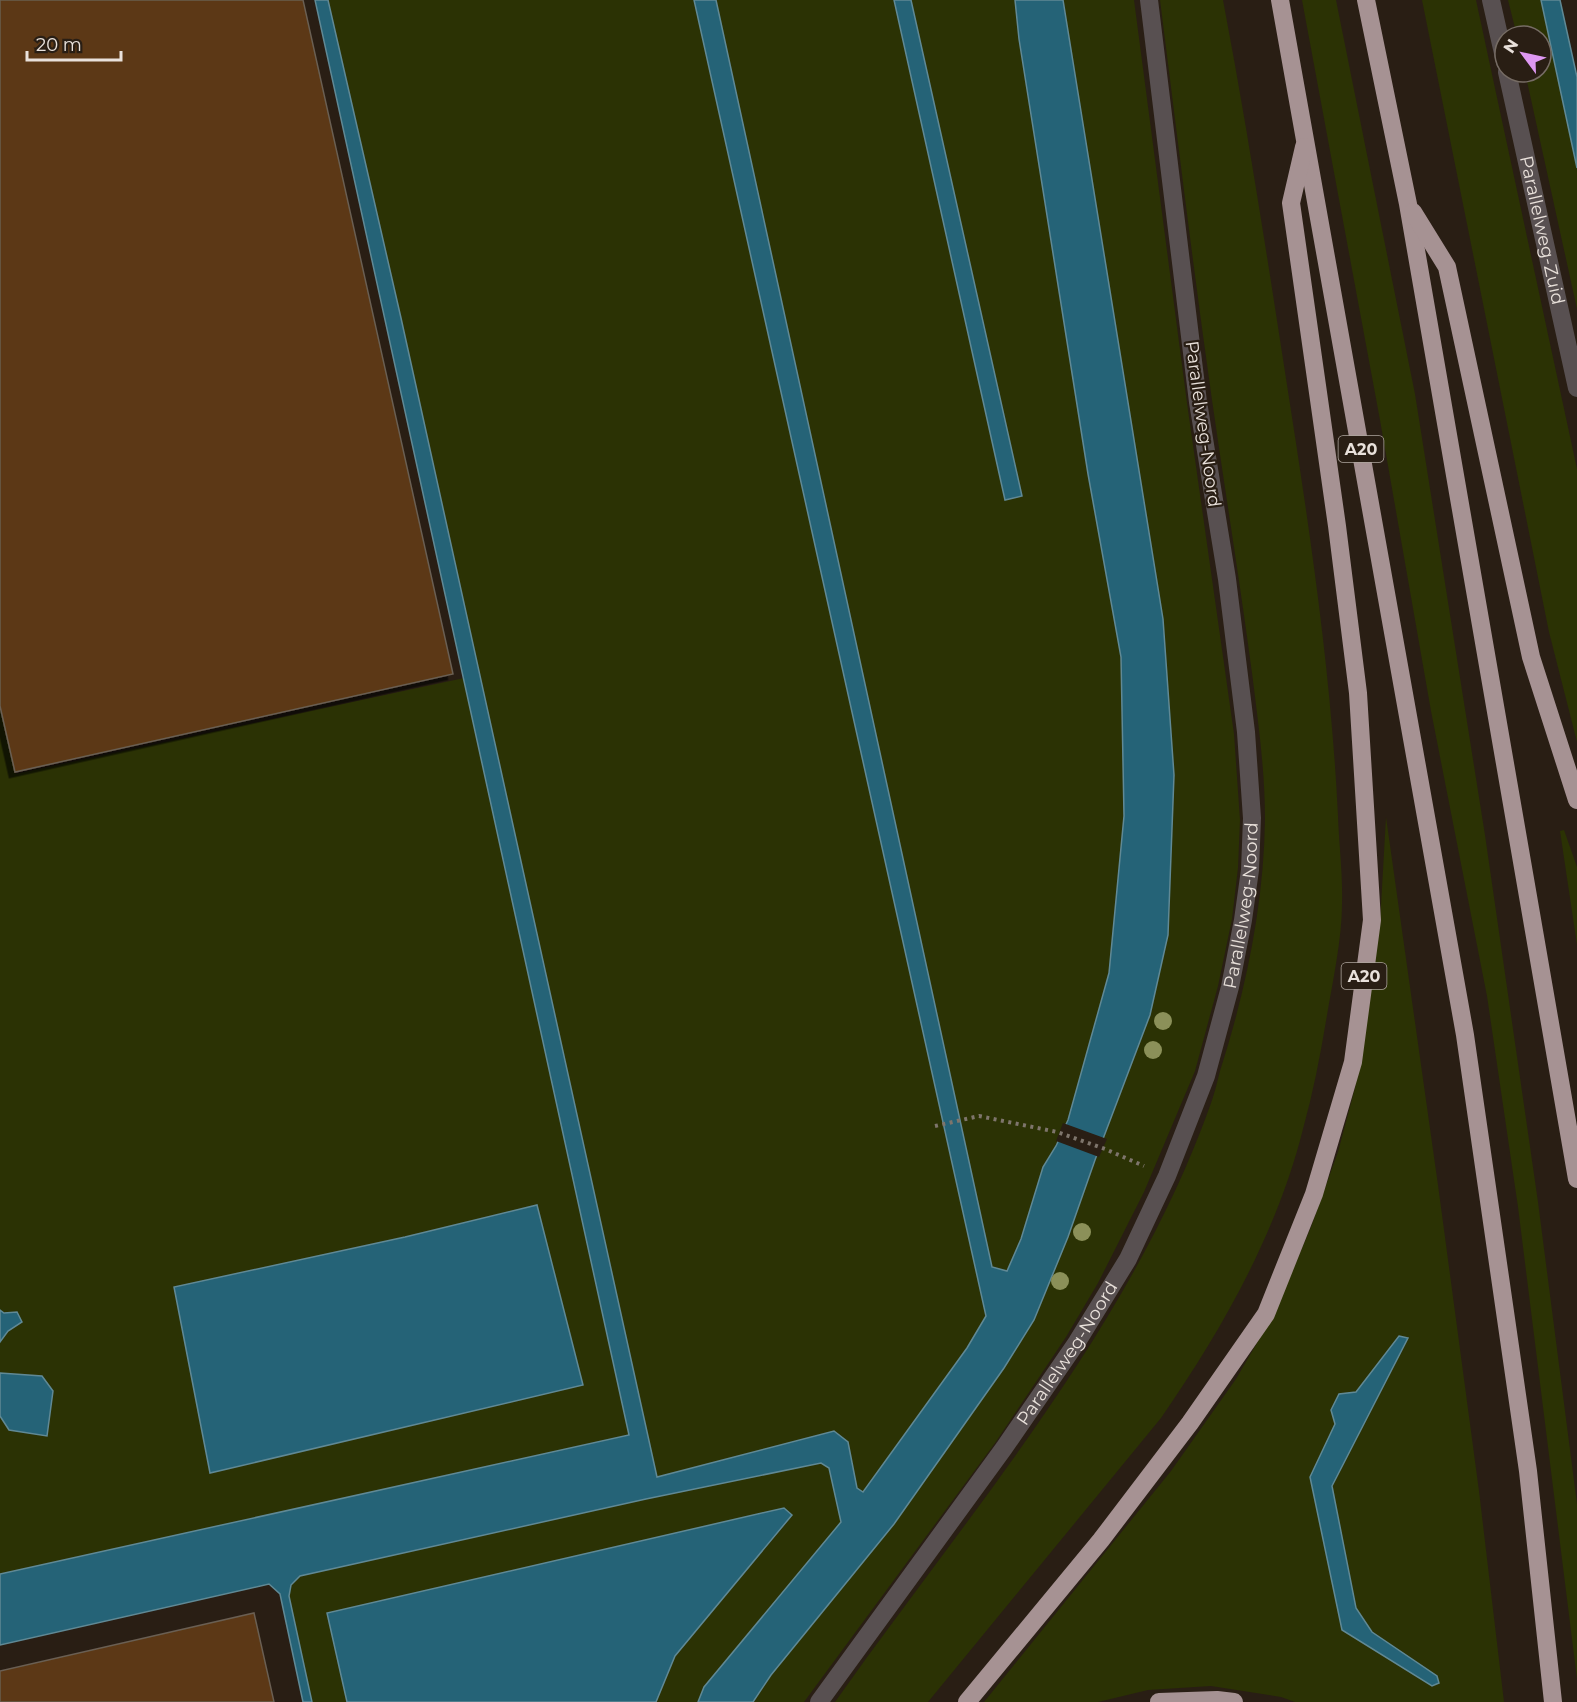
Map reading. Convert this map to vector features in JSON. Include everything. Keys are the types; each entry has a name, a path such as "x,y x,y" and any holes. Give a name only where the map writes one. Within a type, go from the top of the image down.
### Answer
{"highway":[{"name":"A20","path":"1280,0 1466,1035 1527,1471 1553,1702"},
{"path":"1366,0 1408,204 1577,1179"},
{"name":"A20","path":"967,1702 1101,1540 1190,1423 1266,1314 1314,1194 1353,1062 1372,920 1358,693 1337,526 1291,203 1306,140"},
{"path":"1408,204 1447,267 1531,657 1577,800"},
{"path":"1159,1702 1217,1700 1234,1702"}],"street":[{"name":"Parallelweg-Noord","path":"819,1702 1004,1448 1077,1342 1128,1259 1167,1176 1206,1076 1230,987 1244,920 1250,870 1252,818 1246,732 1227,579 1198,402 1149,0"},
{"path":"1491,0 1496,24"},
{"name":"Parallelweg-Zuid","path":"1510,84 1577,388"}],"path":[{"path":"935,1126 979,1116 1057,1132 1107,1150 1167,1176"}],"green space":[{"path":"328,0 694,0 987,1316 967,1348 863,1492 857,1488 848,1442 834,1431 657,1477 401,318"},
{"path":"716,0 894,0 1005,500 1022,496 911,0 1015,0 1019,39 1088,474 1121,657 1124,815 1109,973 1068,1120 1043,1167 1021,1239 1007,1271 992,1267"},
{"path":"1063,0 1134,0 1187,403 1234,734 1240,820 1238,868 1232,919 1218,986 1195,1071 1144,1192 1098,1283 1066,1337 995,1443 804,1702 753,1702 771,1675 894,1524 1004,1368 1034,1320 1068,1237 1150,1015 1168,935 1174,775 1163,619"},
{"path":"1160,0 1223,0 1252,166 1303,490 1327,676 1342,882 1339,947 1319,1062 1292,1168 1263,1243 1226,1315 1184,1385 1161,1418 928,1702 835,1702 1043,1416 1092,1342 1137,1266 1176,1188 1210,1106 1238,1009 1252,946 1264,851 1265,801 1261,746 1198,300"},
{"path":"1302,0 1336,0 1415,394 1485,835 1538,1202 1577,1504 1577,1679 1518,1207 1487,996 1431,711"},
{"path":"1422,0 1476,0 1577,469 1577,742 1549,632"},
{"path":"1508,0 1541,0 1546,24 1514,24"},
{"path":"1553,56 1577,168 1577,309 1528,84 1553,84"},
{"path":"464,678 629,1435 0,1574 0,1416 9,1430 42,1376 0,1373 0,1342 8,1331 4,1313 0,1310 0,707 16,774","holes":["537,1205 211,1473 174,1287 405,1237"]},
{"path":"1386,817 1479,1491 1504,1702 1295,1702 1281,1697 1211,1686 1148,1690 1098,1702 984,1702 1171,1471 1236,1379 1275,1312 1311,1227 1338,1152 1355,1088 1380,923","holes":["1399,1336 1408,1339 1332,1486 1356,1608 1372,1632 1437,1676 1438,1683 1432,1686 1342,1629 1310,1477 1335,1424 1331,1410 1356,1392"]},
{"path":"1564,830 1577,867 1577,945 1560,831"},
{"path":"821,1463 829,1468 841,1522 704,1687 698,1702 656,1702 675,1656 792,1516 328,1613 347,1702 312,1702 289,1596 291,1585 300,1576 646,1499"}],"water":[{"path":"315,0 328,0 401,318 657,1477 834,1431 848,1442 857,1488 863,1492 967,1348 986,1316 694,0 716,0 992,1267 1007,1271 1021,1239 1043,1167 1068,1120 1109,973 1124,816 1121,657 1088,474 1019,39 1015,0 1063,0 1163,619 1174,775 1168,935 1150,1015 1068,1237 1034,1320 1004,1368 894,1524 771,1675 753,1702 698,1702 704,1687 841,1522 829,1468 821,1463 646,1499 300,1576 291,1585 289,1596 312,1702 303,1702 280,1594 269,1584 0,1645 0,1574 629,1435"},
{"path":"894,0 911,0 1022,496 1005,500"},
{"path":"1541,0 1560,0 1577,77 1577,168 1553,56 1553,24 1546,24"},
{"path":"537,1205 583,1385 210,1473 174,1287 405,1237"},
{"path":"0,1310 4,1313 17,1312 22,1322 8,1331 0,1342"},
{"path":"1399,1336 1408,1338 1332,1486 1356,1608 1372,1632 1437,1676 1439,1683 1432,1686 1342,1630 1310,1477 1335,1424 1331,1410 1339,1394 1356,1392"},
{"path":"0,1373 42,1376 53,1391 47,1436 9,1430 0,1416"},
{"path":"784,1508 792,1515 675,1656 656,1702 347,1702 327,1613"}],"pier":[{"path":"1063,1123 1107,1139 1099,1157 1056,1141"}],"building":[{"path":"0,0 303,0 453,674 15,772 0,706"},
{"path":"254,1613 274,1702 0,1702 0,1671"}]}
